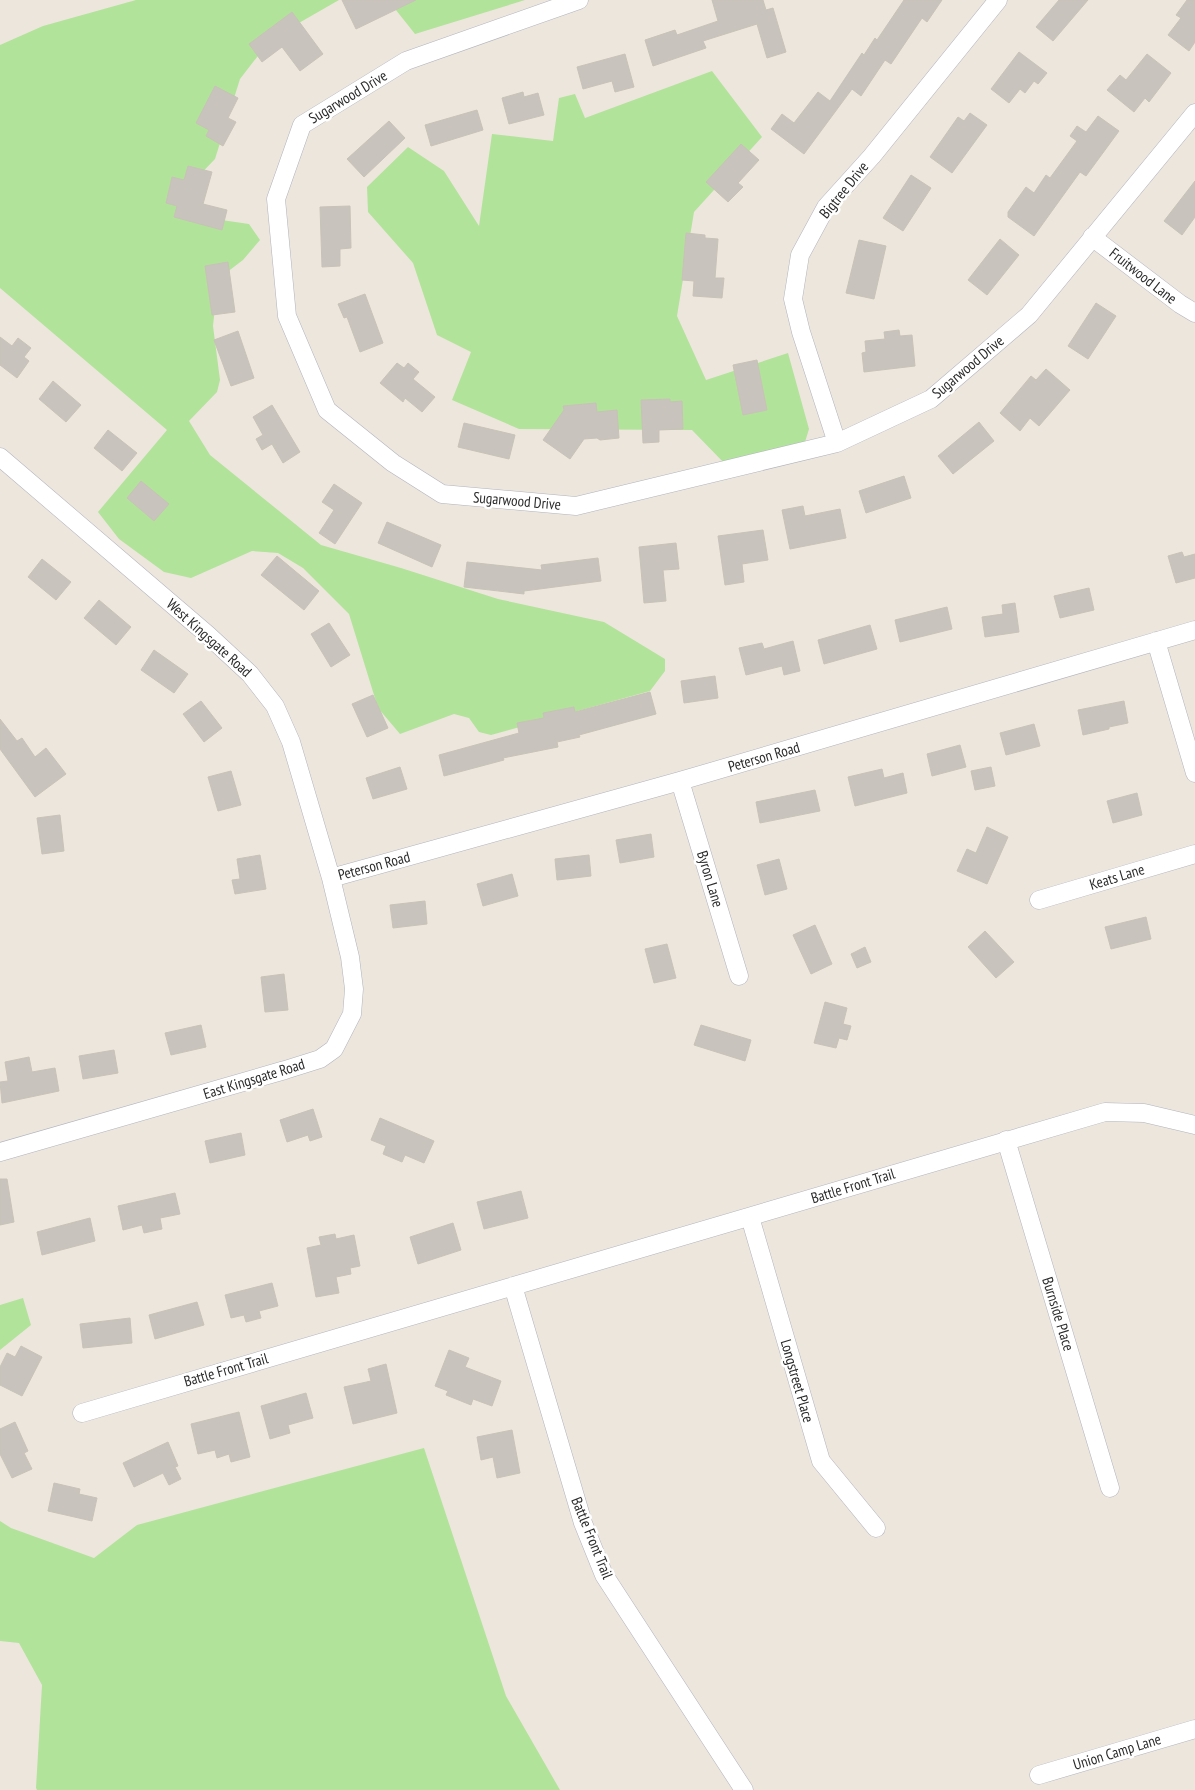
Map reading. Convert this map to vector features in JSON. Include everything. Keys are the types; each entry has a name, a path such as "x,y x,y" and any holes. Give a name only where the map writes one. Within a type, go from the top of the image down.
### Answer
{"street":[{"name":"Sugarwood Drive","path":"579,0 406,61 302,125 276,199 287,316 327,410 393,463 442,494 576,506 837,443 931,400 1029,315 1195,113"},
{"name":"Bigtree Drive","path":"837,443 801,332 793,299 800,255 826,207 872,156 998,0"},
{"name":"Fruitwood Lane","path":"1092,237 1180,304 1195,312"},
{"name":"West Kingsgate Road","path":"0,458 208,635 250,674 275,706 291,742 330,878"},
{"name":"Peterson Road","path":"330,878 680,781 1195,630"},
{"path":"1156,641 1195,773"},
{"name":"Byron Lane","path":"680,781 739,976"},
{"name":"Keats Lane","path":"1039,900 1195,854"},
{"name":"East Kingsgate Road","path":"0,1152 285,1070 320,1058 334,1048 352,1014 354,990 350,957 330,878"},
{"name":"Battle Front Trail","path":"82,1413 1105,1112 1144,1113 1195,1125"},
{"name":"Burnside Place","path":"1006,1140 1110,1488"},
{"name":"Longstreet Place","path":"750,1217 821,1461 876,1528"},
{"name":"Battle Front Trail","path":"514,1286 583,1524 604,1575 744,1790"},
{"name":"Union Camp Lane","path":"1039,1775 1195,1729"}],"green space":[{"path":"136,0 339,0 271,39 240,79 215,159 190,185 201,217 249,224 260,240 243,260 218,279 213,326 220,380 217,392 189,421 210,455 321,545 498,599 604,622 665,659 665,671 650,691 491,735 479,732 469,718 454,714 400,734 378,708 349,614 303,568 278,553 252,551 191,578 164,572 119,539 98,512 167,430 0,288 0,45 43,26"},
{"path":"388,0 525,0 415,34"},
{"path":"712,71 762,137 694,212 677,316 706,380 788,353 809,429 805,442 727,466 692,430 519,429 452,400 471,352 437,335 413,263 368,212 367,187 408,147 444,171 479,226 492,134 553,141 559,98 575,94 585,118"},
{"path":"23,1298 31,1325 0,1350 0,1305"},
{"path":"424,1448 506,1696 560,1790 37,1790 42,1685 19,1643 0,1641 0,1521 11,1528 94,1558 137,1525"}],"building":[{"path":"342,0 416,0 356,29"},
{"path":"712,0 763,0 766,10 773,8 786,52 767,58 757,24 703,41 706,48 653,66 645,40 675,30 677,35 718,21"},
{"path":"904,0 942,0 927,22 922,18 891,64 885,60 861,96 852,89 804,154 771,129 782,114 794,123 818,92 830,101 862,53 864,55 875,38 877,40"},
{"path":"1059,0 1088,0 1053,41 1036,27"},
{"path":"1187,0 1195,0 1195,42 1189,51 1168,35 1181,18 1176,15"},
{"path":"292,12 323,54 300,71 282,47 262,62 249,44"},
{"path":"1019,52 1047,73 1038,84 1034,81 1025,93 1020,89 1009,103 991,89"},
{"path":"625,54 634,87 615,92 612,81 583,89 577,67"},
{"path":"1147,54 1171,73 1149,102 1145,98 1134,112 1107,90 1120,75 1126,80"},
{"path":"215,86 238,98 228,118 236,122 223,146 206,136 209,130 196,123"},
{"path":"523,92 524,97 538,93 544,115 509,124 502,98"},
{"path":"477,110 483,130 431,146 425,125"},
{"path":"970,113 987,125 952,173 930,157 958,117 964,121"},
{"path":"1098,116 1119,131 1086,176 1080,172 1034,236 1008,217 1008,212 1026,187 1034,193 1046,175 1050,178 1077,141 1070,136 1077,126 1086,132"},
{"path":"389,121 405,138 364,177 347,159"},
{"path":"741,144 759,160 738,183 743,187 728,202 706,182"},
{"path":"188,166 212,172 203,204 227,210 222,230 174,217 177,206 166,203 172,177 184,180"},
{"path":"911,175 931,188 903,231 883,218"},
{"path":"1195,181 1195,217 1182,235 1164,221"},
{"path":"350,206 351,248 340,249 340,266 322,267 320,207"},
{"path":"686,233 705,235 705,238 718,239 715,278 724,278 722,298 693,296 694,281 682,280"},
{"path":"1000,239 1019,255 987,295 968,280"},
{"path":"859,240 886,246 874,299 846,293"},
{"path":"228,262 235,312 212,315 205,266"},
{"path":"365,294 383,343 360,352 347,317 344,318 338,304"},
{"path":"1096,303 1116,316 1088,359 1068,346"},
{"path":"899,330 900,336 912,335 915,366 864,372 862,353 866,352 865,341 885,339 884,332"},
{"path":"238,331 254,378 231,386 214,340"},
{"path":"0,337 12,346 18,338 31,348 24,357 29,361 17,378 0,365"},
{"path":"757,360 767,410 743,415 733,365"},
{"path":"397,363 404,368 408,363 419,372 413,379 435,397 422,412 405,398 403,402 380,383"},
{"path":"1046,369 1070,390 1039,426 1030,418 1020,431 1000,413 1031,376 1036,380"},
{"path":"53,381 81,405 66,422 39,399"},
{"path":"670,399 670,402 682,401 683,429 659,430 659,442 643,443 641,400"},
{"path":"596,403 597,412 617,410 619,438 584,439 570,459 543,440 564,410 563,406"},
{"path":"272,405 300,452 283,463 272,444 262,450 256,439 263,435 253,417"},
{"path":"979,422 994,441 953,474 938,456"},
{"path":"464,423 515,435 509,459 458,447"},
{"path":"108,430 137,453 122,471 94,448"},
{"path":"904,476 911,498 866,513 859,491"},
{"path":"141,481 169,504 154,521 127,498"},
{"path":"334,484 362,503 335,544 319,533 334,510 322,502"},
{"path":"803,506 805,516 840,509 846,538 790,549 782,510"},
{"path":"387,522 441,545 432,567 378,543"},
{"path":"763,530 768,560 742,564 744,582 725,585 718,536"},
{"path":"676,543 679,569 663,570 666,601 644,603 639,547"},
{"path":"1182,552 1184,557 1195,554 1195,578 1176,583 1168,556"},
{"path":"277,556 319,591 304,610 261,575"},
{"path":"598,558 601,581 524,591 524,594 464,587 467,562 542,570 541,565"},
{"path":"42,559 71,582 56,600 28,577"},
{"path":"1089,588 1094,610 1060,618 1054,596"},
{"path":"99,600 131,627 116,645 84,618"},
{"path":"1015,603 1019,632 985,637 982,617 1003,614 1002,605"},
{"path":"947,607 952,629 900,642 895,620"},
{"path":"329,623 350,655 331,667 311,634"},
{"path":"870,625 877,649 824,664 818,640"},
{"path":"793,641 800,671 784,675 782,666 746,675 739,648 762,643 764,649"},
{"path":"154,650 188,674 174,693 141,670"},
{"path":"715,676 718,698 684,703 681,681"},
{"path":"650,692 656,714 557,742 558,747 503,758 504,760 444,776 439,755 519,733 517,723 544,718 543,713 574,707 575,712"},
{"path":"373,695 388,728 367,737 352,704"},
{"path":"201,701 222,728 204,742 183,714"},
{"path":"1124,701 1128,723 1083,735 1078,710"},
{"path":"0,719 17,741 22,738 35,757 46,748 66,774 35,797 0,749"},
{"path":"1034,724 1040,746 1006,755 1000,733"},
{"path":"960,745 966,767 932,776 927,754"},
{"path":"400,767 407,789 373,799 366,778"},
{"path":"991,767 995,786 975,790 971,771"},
{"path":"882,769 884,778 903,773 907,793 855,806 848,777"},
{"path":"231,771 241,805 218,811 208,777"},
{"path":"815,790 820,811 760,823 756,802"},
{"path":"1137,793 1142,815 1113,823 1107,801"},
{"path":"60,815 64,851 42,854 37,818"},
{"path":"987,827 1008,837 987,884 957,871 967,849 976,853"},
{"path":"651,834 654,857 620,863 616,840"},
{"path":"260,855 266,889 235,894 232,880 240,879 237,859"},
{"path":"589,855 591,876 557,880 555,859"},
{"path":"779,859 787,889 765,895 757,865"},
{"path":"512,874 518,896 483,906 477,884"},
{"path":"425,901 427,924 393,928 390,905"},
{"path":"1146,917 1151,939 1111,949 1105,927"},
{"path":"815,925 832,964 811,974 793,935"},
{"path":"985,931 1014,962 996,978 968,947"},
{"path":"667,944 676,978 654,983 645,949"},
{"path":"865,947 871,962 857,968 851,954"},
{"path":"284,974 288,1010 265,1012 261,977"},
{"path":"825,1002 847,1008 843,1024 851,1026 847,1040 839,1038 836,1048 814,1043"},
{"path":"201,1025 206,1047 171,1055 165,1033"},
{"path":"701,1025 751,1040 745,1061 694,1045"},
{"path":"114,1050 118,1073 83,1079 79,1056"},
{"path":"29,1057 32,1072 55,1068 59,1091 2,1103 0,1082 8,1081 5,1062"},
{"path":"313,1109 322,1137 310,1141 308,1135 287,1142 280,1120"},
{"path":"380,1118 434,1141 424,1163 405,1155 402,1162 383,1154 386,1146 371,1140"},
{"path":"241,1133 245,1155 210,1163 205,1141"},
{"path":"0,1179 7,1179 14,1222 0,1225"},
{"path":"521,1191 528,1218 484,1229 477,1202"},
{"path":"175,1193 180,1214 160,1218 162,1229 144,1233 142,1225 123,1230 118,1206"},
{"path":"90,1218 95,1241 42,1255 37,1232"},
{"path":"453,1223 461,1250 418,1264 410,1237"},
{"path":"335,1234 336,1239 354,1235 360,1266 350,1268 351,1274 336,1277 339,1293 316,1297 307,1248 321,1245 319,1237"},
{"path":"272,1283 278,1306 259,1311 261,1318 246,1322 244,1315 231,1318 225,1295"},
{"path":"197,1302 204,1325 155,1339 149,1315"},
{"path":"130,1318 132,1343 83,1348 80,1324"},
{"path":"21,1346 42,1357 22,1396 0,1385 0,1367 7,1353 15,1357"},
{"path":"449,1350 469,1358 465,1367 501,1381 492,1406 473,1399 471,1405 446,1395 448,1391 435,1386"},
{"path":"386,1364 397,1413 353,1424 344,1387 371,1381 368,1369"},
{"path":"306,1393 313,1418 288,1425 290,1433 270,1439 261,1406"},
{"path":"239,1412 250,1457 231,1462 229,1454 217,1458 215,1450 198,1454 191,1424"},
{"path":"15,1422 28,1451 24,1453 32,1469 12,1478 0,1454 0,1429"},
{"path":"512,1430 520,1473 497,1478 493,1457 481,1460 477,1437"},
{"path":"168,1442 178,1466 175,1467 181,1479 169,1485 163,1473 134,1487 123,1463"},
{"path":"54,1483 80,1489 79,1494 97,1498 92,1521 48,1511"}]}
